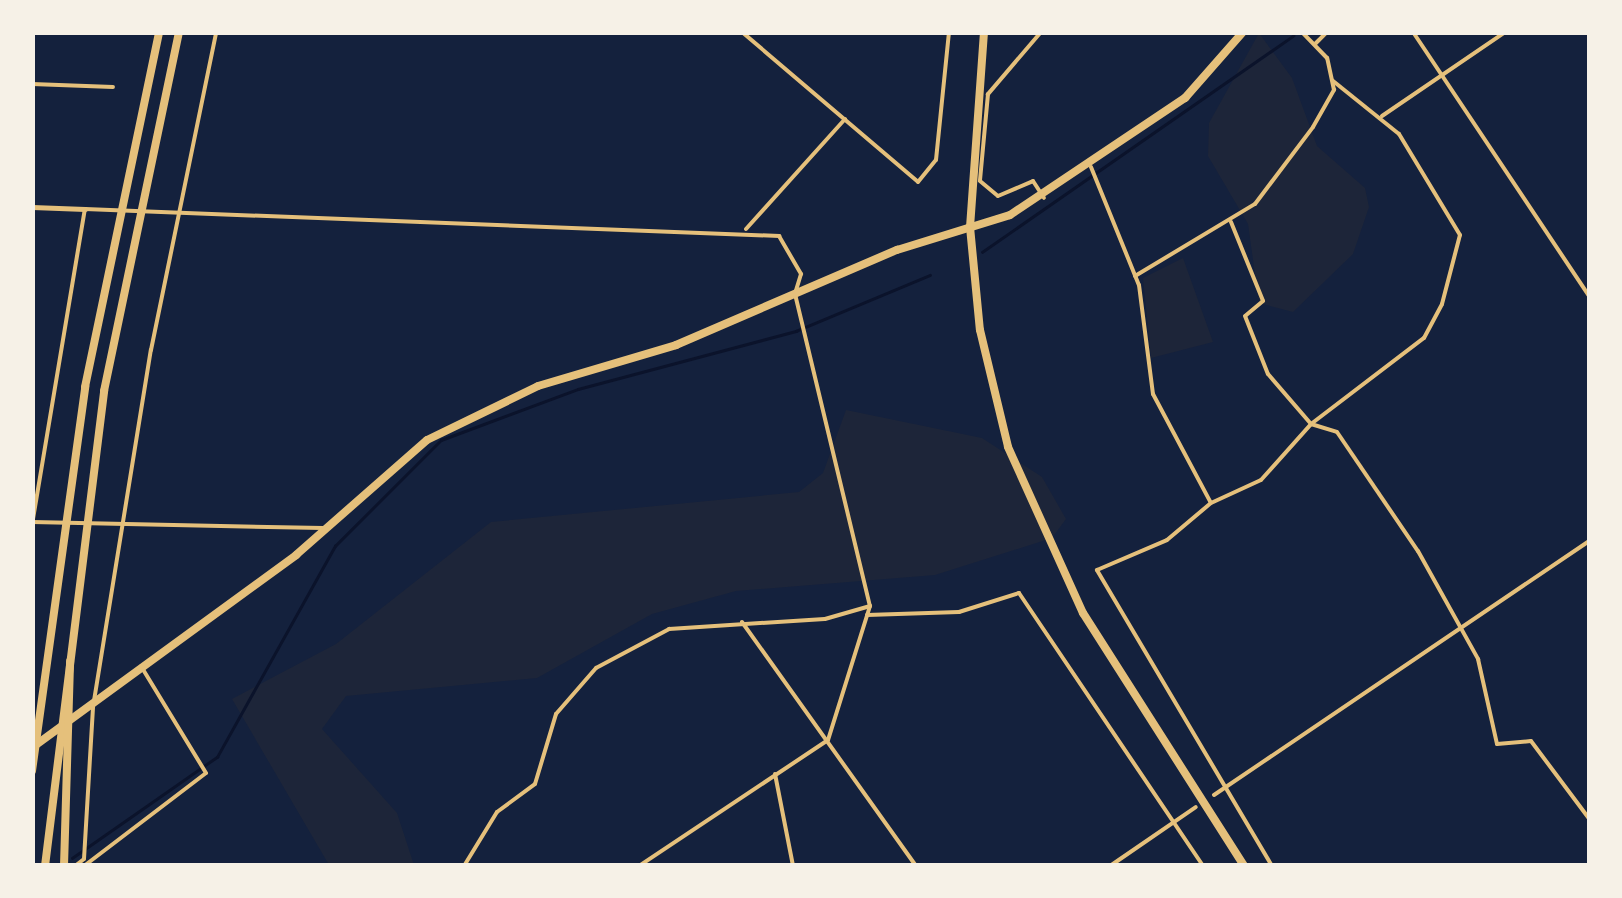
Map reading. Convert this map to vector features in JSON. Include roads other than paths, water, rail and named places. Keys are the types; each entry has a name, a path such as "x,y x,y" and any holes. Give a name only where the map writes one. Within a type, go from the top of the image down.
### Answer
{"highway":[{"path":"32,771 46,644 88,368 160,32"},
{"path":"45,866 70,621 104,390 179,32"},
{"path":"984,32 970,228 988,372 1047,546 1244,866"},
{"path":"32,747 463,420 1044,198 1093,170 1185,98 1243,32"},
{"path":"64,866 70,621"},
{"path":"32,709 46,644"}],"street":[{"path":"84,860 88,708 216,32"},
{"path":"742,32 918,182 936,160 949,32"},
{"path":"1041,32 988,94 980,180 998,196 1034,181 1044,198"},
{"path":"1272,866 1097,570 1167,540 1211,503 1262,480 1312,424 1424,338 1458,252 1460,236 1432,177 1382,116 1333,81 1315,44 1302,32"},
{"path":"1315,44 1328,32"},
{"path":"1412,32 1436,74 1590,297"},
{"path":"1382,116 1436,74 1505,32"},
{"path":"1136,276 1230,222 1293,157 1333,81"},
{"path":"32,84 113,87"},
{"path":"746,229 845,119"},
{"path":"1093,170 1136,276 1143,365 1211,503"},
{"path":"32,208 746,229 790,247 800,274 795,294 870,606 828,740 639,866"},
{"path":"88,209 34,523 325,528"},
{"path":"1230,222 1263,301 1245,316 1268,374 1312,424 1338,432 1478,660 1496,744 1531,741 1590,820"},
{"path":"1214,795 1590,540"},
{"path":"867,615 959,612 1019,593 1203,866"},
{"path":"464,866 497,812 535,784 556,714 596,668 669,629 870,606"},
{"path":"742,622 916,866"},
{"path":"75,866 204,770 142,666"},
{"path":"776,774 793,866"},
{"path":"1110,866 1196,807"}],"waterway":[{"path":"982,252 1293,36"},
{"path":"72,858 217,757 335,546 441,440 578,389 796,331 930,275"}]}
